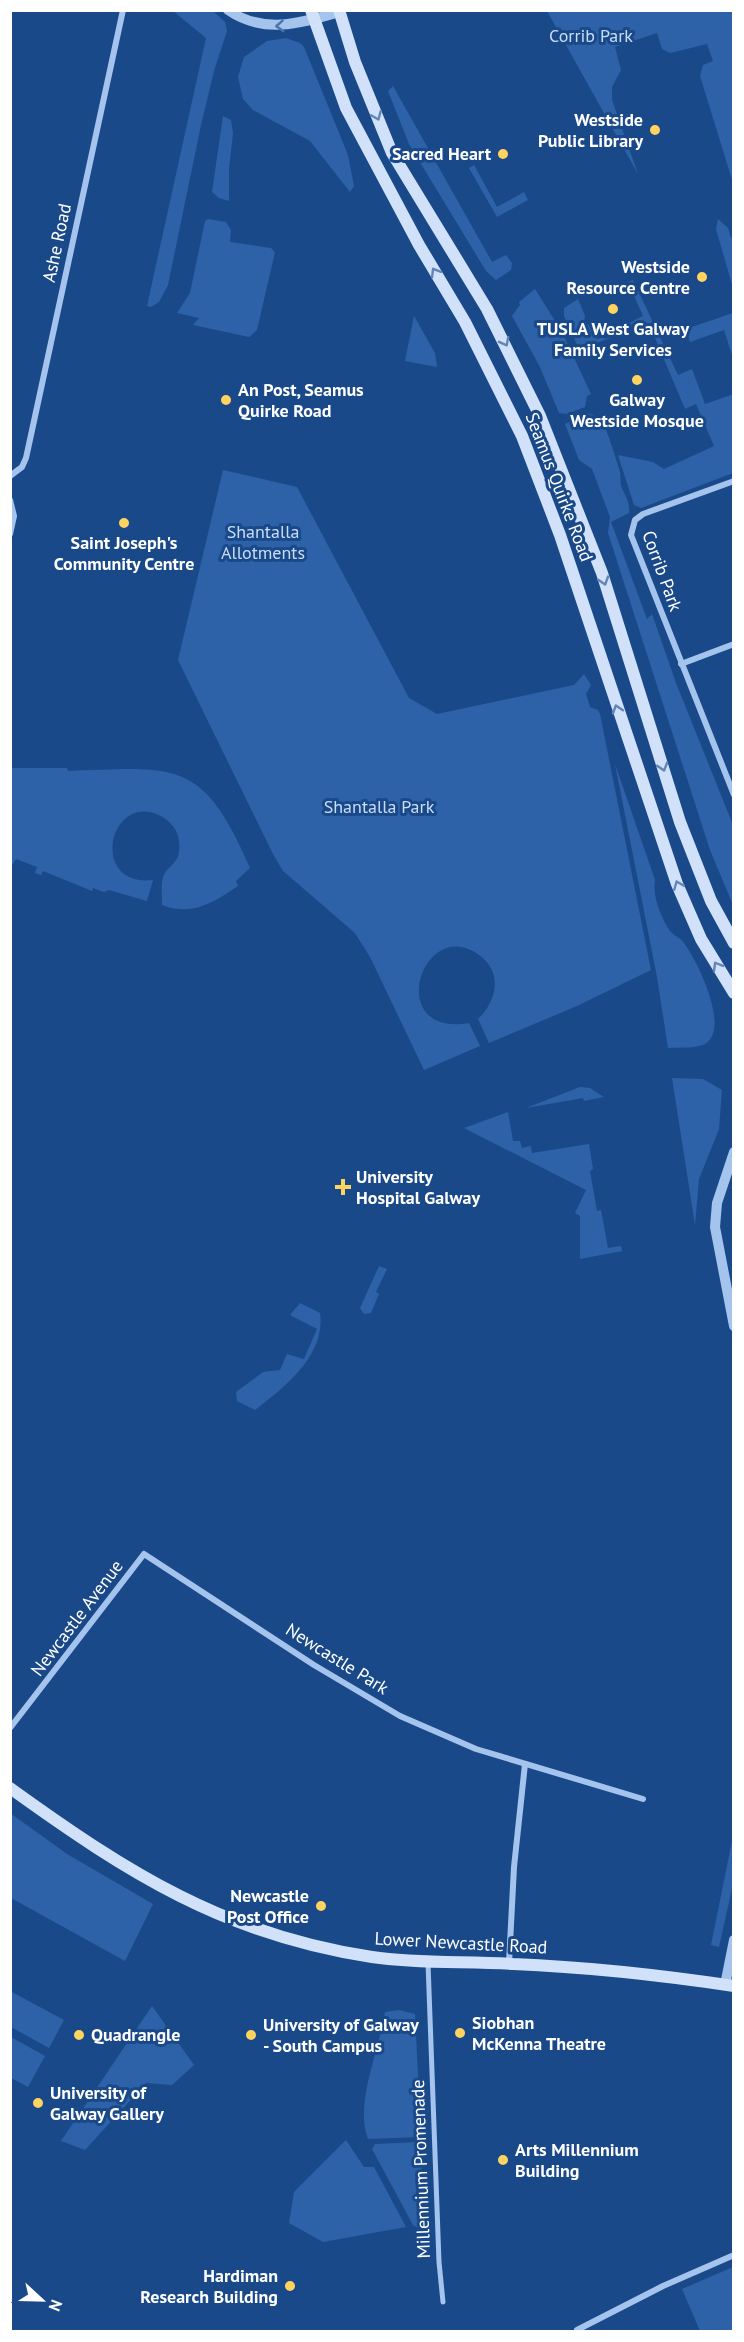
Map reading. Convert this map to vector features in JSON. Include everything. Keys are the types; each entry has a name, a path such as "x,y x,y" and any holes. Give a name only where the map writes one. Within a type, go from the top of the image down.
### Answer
{"main road":[{"name":"Seamus Quirke Road","path":"339,11 359,72 392,153 487,309 540,416 602,573 680,822 711,901 734,943"},
{"name":"Seamus Quirke Road","path":"312,15 346,108 404,218 465,322 522,436 560,535 677,884 701,939 734,993"},
{"name":"Lower Newcastle Road","path":"10,1788 120,1865 183,1900 222,1917 342,1951 387,1959 620,1970 729,1985"}],"street":[{"name":"Ashe Road","path":"10,476 22,467 26,458 123,10"},
{"path":"228,10 247,21 264,26 282,26 312,15 339,11"},
{"name":"Corrib Park","path":"734,481 644,514 631,527 633,546 734,795"},
{"path":"10,500 14,516 10,534"},
{"path":"681,664 734,644"},
{"path":"734,1152 717,1203 715,1227 734,1326"},
{"path":"723,1183 734,1172"},
{"name":"Newcastle Avenue","path":"10,1728 144,1554"},
{"name":"Newcastle Park","path":"144,1554 314,1665 400,1716 466,1745 643,1799"},
{"path":"509,1963 513,1878 525,1764"},
{"path":"729,1985 734,1940"},
{"name":"Millennium Promenade","path":"428,1961 439,2262 444,2302"},
{"path":"577,2330 663,2286 734,2254"}],"green space":[{"path":"173,11 213,11 225,22 227,31 214,71 201,125 168,285 159,302 151,307 147,306 206,38"},
{"name":"Corrib Park","path":"547,11 733,11 733,183 700,76 703,65 713,61 707,44 670,53 662,49 657,33 615,47 621,70 612,87 612,100 638,174"},
{"path":"286,38 304,47 348,155 354,186 350,192 310,141 253,110 243,99 238,77 244,57 267,41"},
{"path":"393,86 492,262 506,255 512,263 511,270 496,280 486,271 409,144 388,91"},
{"path":"223,116 231,120 233,133 229,169 229,201 219,198 212,192"},
{"path":"474,165 497,207 524,192 528,200 497,217 469,168"},
{"path":"208,219 226,222 231,230 230,242 271,248 275,252 257,330 249,337 193,325 199,318 177,313 190,293 205,221"},
{"path":"718,219 728,228 731,238 733,237 733,288 716,229"},
{"path":"633,280 678,375 692,369 705,404 734,394 733,473 641,508 634,505 618,455 653,462 664,469 714,446 696,404 685,409 653,333 639,328 579,349 564,316 564,308 578,299 585,316 584,322 589,325 597,339 603,337 605,339 614,335 613,331 643,316 628,282"},
{"path":"535,289 562,332 591,394 587,396 585,407 567,414 559,413 540,367 512,316 520,305 519,302"},
{"path":"733,313 733,358 724,330 690,342 686,329"},
{"path":"414,316 435,353 437,367 405,361"},
{"path":"588,413 601,419 612,445 620,472 621,486 629,505 629,513 611,522 647,619 652,614 676,683 733,825 733,905 710,850 608,533 610,517 592,469 579,460 565,424"},
{"name":"Shantalla Park","path":"223,470 297,487 409,698 437,714 574,685 584,674 591,685 586,694 590,707 598,710 600,714 651,970 577,1006 489,1043 478,1019 484,1013 492,997 495,981 493,973 483,958 462,947 444,949 429,961 421,977 419,996 426,1012 442,1022 469,1023 480,1046 424,1070 370,957 355,933 283,871 178,660"},
{"path":"615,764 655,880 656,899 663,920 690,952 709,994 715,1024 712,1036 701,1046 668,1048 657,977"},
{"path":"11,768 67,768 68,771 136,769 161,771 182,777 200,788 217,806 233,832 250,868 236,881 238,886 202,906 183,909 162,905 163,877 177,859 178,837 173,826 164,818 143,812 129,816 118,827 113,841 113,856 120,870 133,878 153,880 147,901 109,890 104,892 93,888 92,891 43,871 41,875 35,873 37,867 16,859 13,864 11,863"},
{"path":"672,1078 703,1079 722,1090 719,1129 699,1179 695,1225"},
{"path":"580,1087 590,1088 604,1097 584,1101 583,1098 526,1108"},
{"path":"508,1112 513,1141 520,1141 522,1148 531,1146 532,1153 589,1144 593,1169 590,1171 597,1211 601,1210 608,1248 621,1246 622,1251 580,1259 580,1216 575,1213 586,1190 464,1128"},
{"path":"379,1266 387,1269 376,1292 379,1294 371,1313 364,1314 360,1308"},
{"path":"300,1303 320,1313 317,1343 310,1356 301,1369 279,1391 255,1410 237,1401 236,1392 263,1372 280,1370 287,1354 304,1359 317,1329 290,1315"},
{"path":"10,1813 67,1854 153,1904 125,1961 11,1898"},
{"path":"733,1836 733,1884 719,1947 711,1945"},
{"path":"10,1991 64,2020 49,2048 11,2027"},
{"path":"152,2006 194,2065 172,2085 146,2083 85,2150 61,2141"},
{"path":"399,2010 415,2014 421,2137 368,2139 364,2109 369,2076 385,2012"},
{"path":"11,2037 45,2056 28,2087 11,2078"},
{"path":"346,2140 364,2167 374,2167 406,2227 323,2242 289,2223 294,2192"},
{"path":"420,2142 426,2233 413,2225 372,2149 375,2144"},
{"path":"733,2267 733,2331 700,2331 682,2289"}],"place":[{"name":"Westside Public Library","path":"655,130"},
{"name":"Sacred Heart","path":"503,154"},
{"name":"Westside Resource Centre","path":"702,277"},
{"name":"TUSLA West Galway Family Services","path":"613,309"},
{"name":"Galway Westside Mosque","path":"637,380"},
{"name":"An Post, Seamus Quirke Road","path":"226,400"},
{"name":"Saint Joseph's Community Centre","path":"124,523"},
{"name":"University Hospital Galway","path":"343,1187"},
{"name":"Newcastle Post Office","path":"321,1906"},
{"name":"Siobhan McKenna Theatre","path":"460,2033"},
{"name":"Quadrangle","path":"79,2035"},
{"name":"University of Galway - South Campus","path":"251,2035"},
{"name":"University of Galway Gallery","path":"38,2103"},
{"name":"Arts Millennium Building","path":"503,2160"},
{"name":"Hardiman Research Building","path":"290,2286"}],"park label":[{"name":"Shantalla Allotments","path":"263,542"}]}
